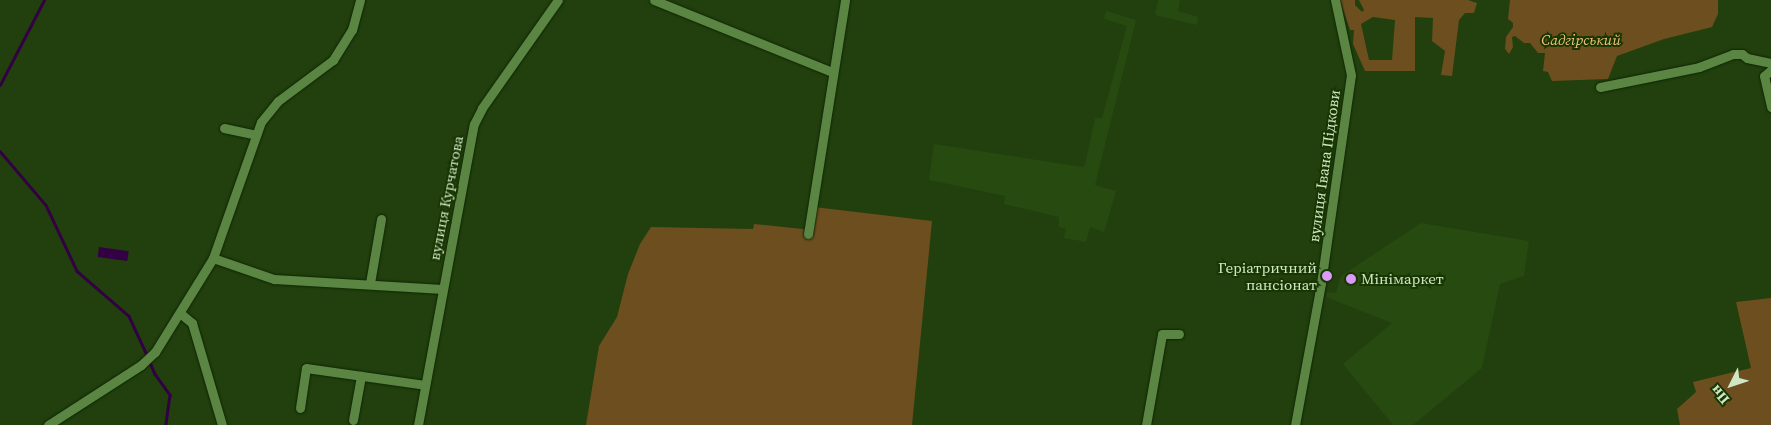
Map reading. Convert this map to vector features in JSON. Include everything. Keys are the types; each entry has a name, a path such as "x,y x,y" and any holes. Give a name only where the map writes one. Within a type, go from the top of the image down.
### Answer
{"street":[{"path":"48,425 149,359 180,313 213,258 256,136 265,116 278,101 333,60 352,30 360,0"},
{"name":"вулиця Курчатова","path":"418,425 474,124 482,108 558,0"},
{"path":"654,0 832,72"},
{"path":"808,234 832,72 845,0"},
{"name":"вулиця Івана Підкови","path":"1295,425 1321,283 1351,75 1335,0"},
{"path":"1600,87 1699,67 1733,54 1742,54 1747,58 1771,64"},
{"path":"1771,70 1764,76 1771,107"},
{"path":"224,128 256,136"},
{"path":"370,283 381,219"},
{"path":"213,258 274,279 302,282 370,283 443,289"},
{"path":"180,313 192,323 222,425"},
{"path":"1146,425 1162,334 1179,334"},
{"path":"300,408 306,368 425,385"},
{"path":"353,420 360,376"}],"shaded area":[{"path":"1158,0 1180,0 1178,11 1198,17 1197,25 1155,15"},
{"path":"1106,11 1136,20 1095,185 1116,191 1104,232 1090,227 1086,242 1064,238 1066,229 1059,227 1059,217 1004,204 1005,196 929,180 934,144 1082,167 1085,165 1095,118 1102,118 1127,26 1104,19"},
{"path":"1421,223 1529,241 1524,276 1500,284 1482,368 1413,425 1393,425 1343,364 1392,323 1326,297 1327,292 1336,293 1341,276"},
{"path":"99,247 129,251 127,261 98,257"}],"green space":[{"path":"1340,0 1355,0 1355,5 1362,12 1364,10 1359,0 1468,0 1477,3 1474,13 1465,13 1459,20 1452,76 1441,75 1445,51 1432,41 1433,18 1415,17 1415,71 1365,71 1353,44 1354,30 1350,30","holes":["1373,17 1395,20 1392,60 1369,60 1361,24"]},
{"name":"Садгірський","path":"1510,0 1718,0 1718,14 1712,27 1664,39 1617,56 1608,79 1552,81 1548,72 1543,71 1545,53 1538,53 1530,43 1524,43 1515,36 1512,37 1513,47 1509,54 1505,49 1506,37 1513,27 1513,23 1508,19"},
{"path":"814,207 932,221 912,425 586,425 599,346 617,317 628,274 640,244 651,227 753,229 754,224 812,230"},
{"path":"1771,298 1771,425 1680,425 1677,409 1696,392 1693,382 1751,368 1736,302"}],"waterway":[{"path":"0,85 44,0"},
{"path":"0,151 46,205 77,271 129,316 147,355"},
{"path":"149,360 155,374 170,395 166,425"}],"place":[{"name":"Геріатричний пансіонат","path":"1327,276"},
{"name":"Мінімаркет","path":"1351,279"}]}
